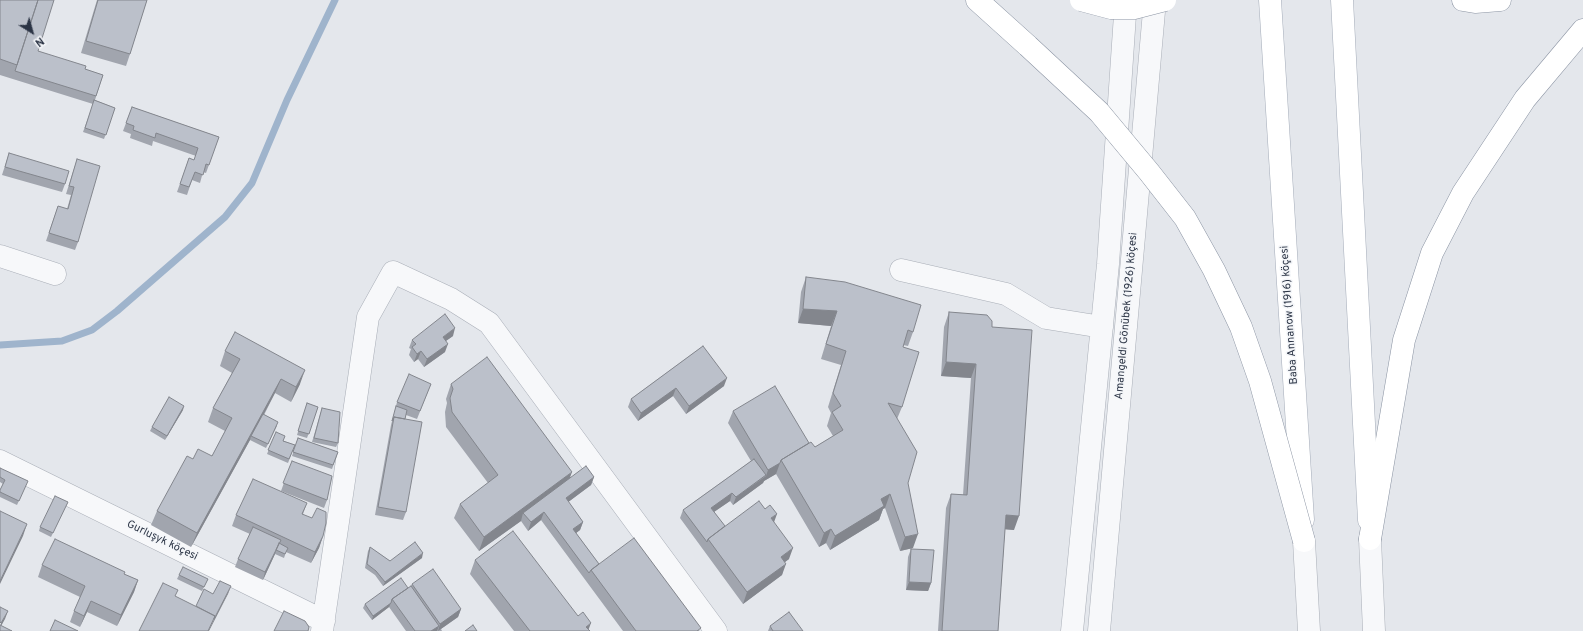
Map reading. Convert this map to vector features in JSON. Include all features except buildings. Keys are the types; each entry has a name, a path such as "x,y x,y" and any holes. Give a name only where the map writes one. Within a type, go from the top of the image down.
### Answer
{"main road":[{"path":"977,0 1099,112 1185,218 1214,270 1240,327 1260,381 1304,541"},
{"path":"1081,0 1111,8 1134,8 1165,0"},
{"name":"Baba Annanow (1916) köçesi","path":"1270,0 1304,541"},
{"path":"1342,0 1370,539"},
{"path":"1463,0 1474,2 1500,0"},
{"path":"1370,539 1404,340 1432,253 1463,193 1525,99 1583,30"}],"street":[{"path":"1072,631 1108,264 1126,0"},
{"name":"Amangeldi Gönübek (1926) köçesi","path":"1099,631 1155,0"},
{"path":"0,256 56,274"},
{"path":"901,270 1006,294 1046,318 1102,326"},
{"path":"323,626 368,317 393,272 451,299 489,323 716,631"},
{"name":"Gurluşyk köçesi","path":"0,461 323,626"},
{"path":"1370,539 1374,631"},
{"name":"Baba Annanow (1916) köçesi","path":"1304,541 1309,631"}],"waterway":[{"path":"0,345 62,341 92,330 117,311 225,217 252,183 287,100 335,0"}]}
